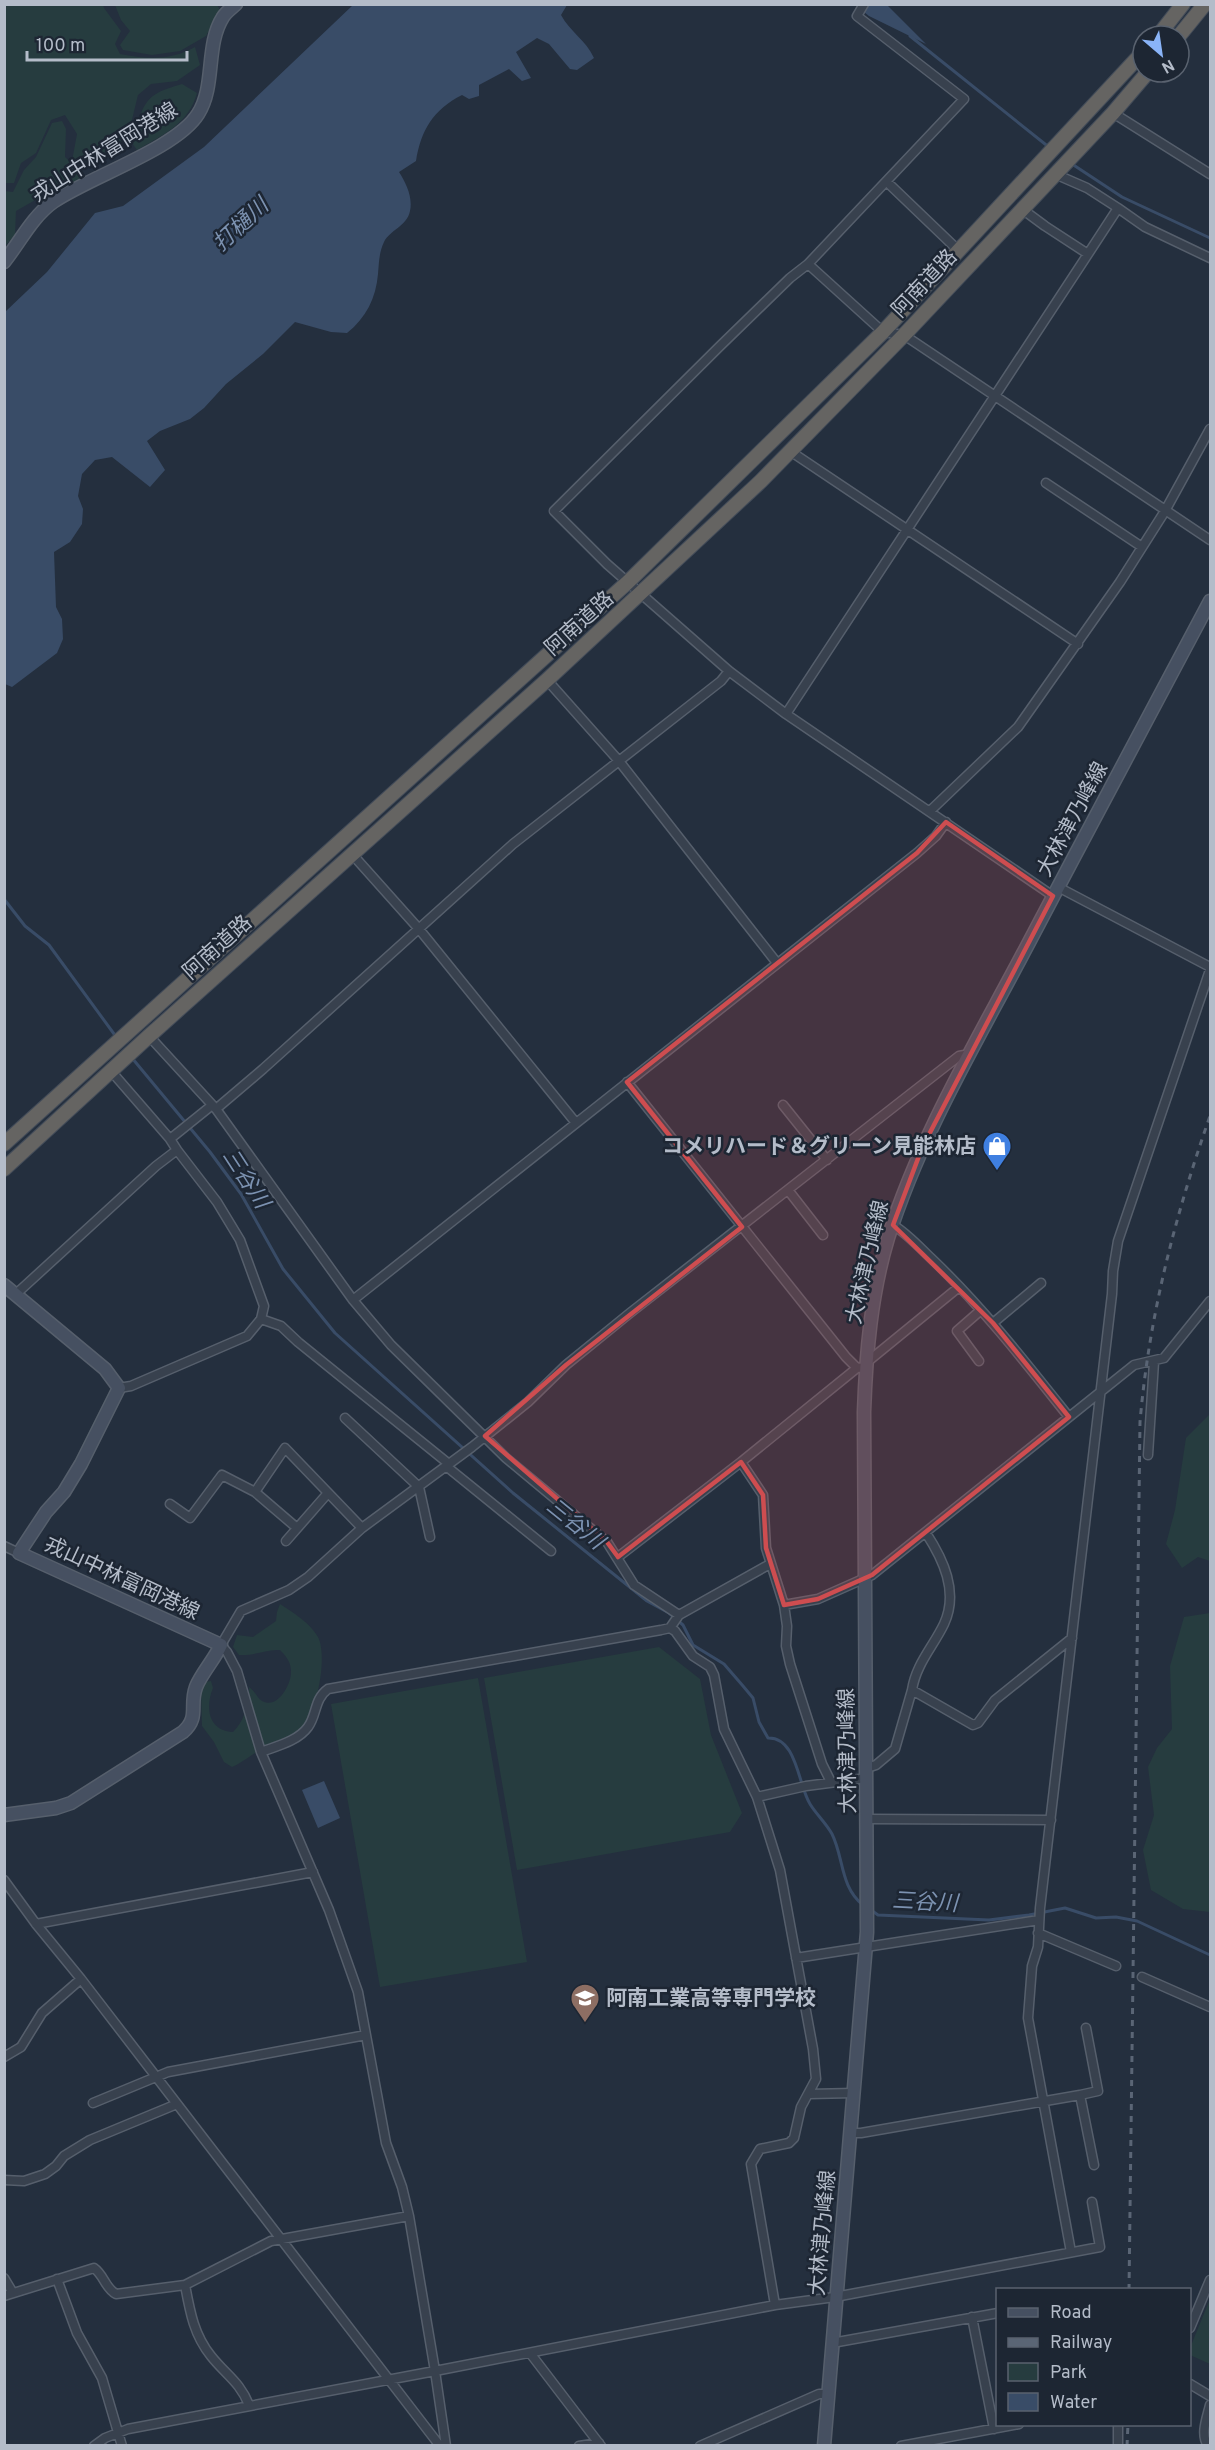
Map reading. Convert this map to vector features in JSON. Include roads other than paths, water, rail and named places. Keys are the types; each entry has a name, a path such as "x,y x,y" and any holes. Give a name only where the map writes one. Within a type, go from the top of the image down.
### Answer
{"highway":[{"path":"1167,24 1183,4"},
{"path":"1189,24 1205,4"},
{"name":"阿南道路","path":"4,1144 628,582 748,467 883,332 1131,65"},
{"name":"阿南道路","path":"4,1169 641,594 790,451 904,335 1138,84"}],"main road":[{"name":"戎山中林富岡港線","path":"4,262 36,217 54,202 159,145 182,130 198,114 207,90 218,29 223,16 236,4"},
{"name":"大林津乃峰線","path":"824,2445 868,1916 863,1366 878,1286 892,1225 922,1149 1210,601"},
{"path":"4,1285 105,1369 119,1388"},
{"name":"戎山中林富岡港線","path":"119,1388 81,1464 64,1492 46,1512 19,1553 221,1645"},
{"path":"4,1815 67,1805 183,1732 191,1725 194,1718 193,1696 196,1685 221,1645"}],"street":[{"path":"862,8 857,16 964,99 808,264 790,278 554,511 641,594 729,671 786,714 946,822 1056,892 1210,968 1118,1241 1038,1947 1032,1966 1028,2018 1071,2252"},
{"path":"1113,113 1210,174"},
{"path":"1056,172 1087,188 1145,227 1210,258"},
{"path":"887,182 959,251"},
{"path":"786,714 1118,208"},
{"path":"1022,209 1088,254"},
{"path":"808,264 883,332 904,335 1210,540"},
{"path":"930,811 1018,728 1078,644 1142,547 1165,511 1210,429"},
{"path":"790,451 1078,644"},
{"path":"1046,483 1142,547"},
{"path":"173,1136 263,1069 513,844 721,681 729,671"},
{"path":"547,680 619,760 777,963"},
{"path":"353,1300 917,852 936,836 946,822"},
{"path":"352,854 419,929 576,1123"},
{"path":"145,1040 210,1109 353,1300 391,1345 506,1458 607,1542 634,1585 675,1621 675,1631 693,1656 710,1667 728,1740 757,1797 780,1870 814,2059 816,2079 801,2107 794,2138 789,2143 760,2149 751,2164 775,2305"},
{"path":"446,2445 409,2216 402,2187 386,2143 358,1992 313,1872 261,1752 237,1671 221,1645 241,1611 289,1590 308,1577 362,1528 472,1447 528,1402 566,1365 959,1056 970,1054"},
{"path":"112,1070 173,1136 177,1150 217,1202 240,1240 264,1306 261,1319 247,1336 131,1386 119,1388"},
{"path":"627,1082 742,1227 863,1366"},
{"path":"783,1105 827,1160"},
{"path":"16,1294 156,1166 177,1150"},
{"path":"788,1190 824,1235"},
{"path":"892,1225 901,1230 993,1323 1069,1417"},
{"path":"993,1323 1041,1283"},
{"path":"618,1557 863,1366 959,1287"},
{"path":"784,1605 818,1599 865,1578 926,1533 1134,1365 1164,1358 1210,1301"},
{"path":"979,1361 957,1331 981,1310"},
{"path":"261,1319 281,1326 551,1551"},
{"path":"1148,1455 1154,1362"},
{"path":"345,1418 419,1487 430,1537"},
{"path":"255,1492 285,1448 362,1528"},
{"path":"741,1462 763,1495 766,1541 770,1564 784,1605 790,1664 822,1764 831,1782"},
{"path":"170,1504 190,1518 222,1475 255,1492 297,1528"},
{"path":"286,1540 328,1493"},
{"path":"757,1797 867,1773 896,1749 914,1676 945,1622 948,1607 946,1569 926,1533"},
{"path":"4,1546 19,1553"},
{"path":"261,1752 297,1738 308,1727 320,1695 328,1689 675,1621 770,1564"},
{"path":"912,1690 973,1725 978,1723 995,1700 1072,1638"},
{"path":"868,1819 1051,1820"},
{"path":"36,1924 313,1872"},
{"path":"4,1880 440,2445"},
{"path":"796,1958 1040,1915"},
{"path":"1038,1933 1116,1966"},
{"path":"1142,1977 1210,2007"},
{"path":"4,2057 21,2047 42,2013 81,1979"},
{"path":"851,2133 1098,2091 1086,2028"},
{"path":"93,2103 168,2072 366,2035"},
{"path":"809,2094 854,2093"},
{"path":"1080,2095 1094,2165"},
{"path":"4,2180 24,2181 45,2174 64,2156 90,2140 177,2104"},
{"path":"94,2445 120,2433 249,2405 530,2354 775,2305 835,2297 1100,2247 1092,2202"},
{"path":"4,2278 9,2295 94,2268 99,2272 110,2291 116,2294 185,2286 253,2250 281,2240 409,2216"},
{"path":"57,2280 77,2333 102,2378 122,2445"},
{"path":"1191,2326 1210,2280"},
{"path":"185,2286 197,2336 210,2356 238,2384 249,2405"},
{"path":"832,2343 996,2313"},
{"path":"972,2317 994,2429"},
{"path":"530,2354 600,2444"},
{"path":"1191,2385 1210,2396"},
{"path":"700,2445 819,2394 828,2394"},
{"path":"1208,2445 1204,2439 1210,2405"},
{"path":"901,2445 1009,2426"},
{"path":"1118,2426 1118,2445"},
{"path":"579,2445 600,2444"}],"water":[{"name":"打樋川","path":"353,5 567,5 561,15 594,58 577,70 570,69 549,44 537,38 516,52 531,78 522,81 509,69 479,85 479,96 469,99 462,95 436,114 425,130 416,161 399,172 410,195 411,206 408,216 384,242 380,254 377,283 369,307 360,321 347,333 331,332 295,322 263,354 226,384 204,408 190,419 160,431 147,441 165,470 150,487 112,457 95,460 82,474 78,496 83,509 82,524 70,542 54,552 56,607 62,619 63,639 57,653 12,687 5,684 5,312 47,272 95,213 123,206 204,147"},
{"path":"855,5 887,5 926,44 869,16"},
{"path":"324,1781 340,1818 318,1828 302,1790"}],"waterway":[{"path":"910,36 1050,148"},
{"path":"1072,164 1122,197 1210,238"},
{"name":"三谷川","path":"4,899 25,926 49,945 117,1038"},
{"name":"三谷川","path":"132,1058 210,1152 241,1194 283,1269 335,1333 513,1493 647,1601 669,1613 683,1625 693,1645 724,1664 743,1686 753,1698 759,1722 768,1738 778,1740 791,1753 806,1796 836,1843 850,1890 863,1905"},
{"name":"三谷川","path":"871,1910 878,1915 989,1920 1065,1908 1096,1918 1116,1917 1137,1921 1210,1955"}],"railway":[{"path":"1129,2288 1140,1422 1150,1344 1165,1267 1210,1116"},
{"path":"1127,2446 1128,2426"}],"place":[{"name":"コメリハード＆グリーン見能林店","path":"997,1172"},
{"name":"阿南工業高等専門学校","path":"585,2024"}]}
